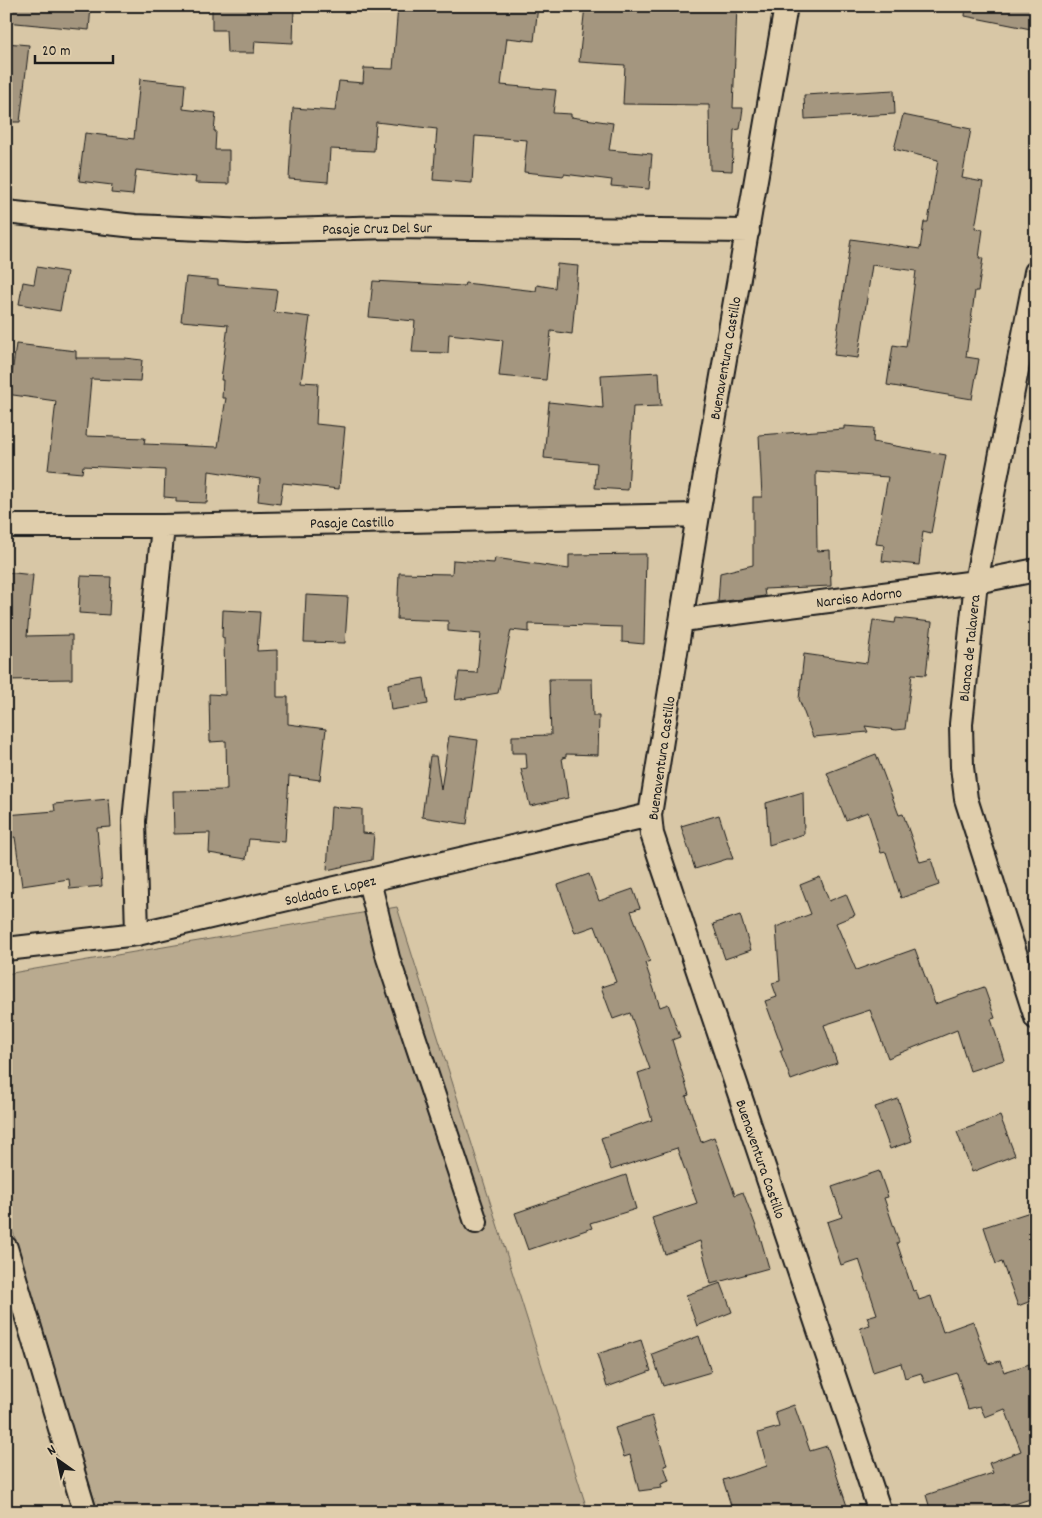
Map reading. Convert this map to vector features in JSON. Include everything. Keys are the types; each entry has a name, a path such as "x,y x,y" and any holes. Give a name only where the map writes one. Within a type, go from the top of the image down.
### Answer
{"street":[{"name":"Buenaventura Castillo","path":"786,6 698,515 650,815 652,834 880,1512"},
{"name":"Pasaje Cruz Del Sur","path":"6,212 134,226 247,231 389,227 748,231"},
{"name":"Blanca de Talavera","path":"1036,272 976,582 960,724 966,799 1036,1018"},
{"name":"Pasaje Castillo","path":"6,526 163,526 698,515"},
{"path":"137,934 134,821 163,526"},
{"name":"Narciso Adorno","path":"682,620 976,582 1036,570"},
{"name":"Soldado E. Lopez","path":"6,949 137,934 650,815"},
{"path":"370,881 388,958 476,1222"},
{"path":"6,1248 85,1512"}],"shaded area":[{"path":"397,907 588,1512 98,1512 6,1209 6,974"}],"building":[{"path":"6,6 91,6 89,30 6,22"},
{"path":"212,6 294,6 293,43 255,41 254,53 227,53 226,30 212,30"},
{"path":"398,6 538,6 534,41 507,38 501,85 556,90 553,113 571,114 571,117 613,123 609,150 652,154 649,189 611,186 612,180 564,174 564,176 524,172 527,140 475,136 472,183 433,180 437,129 376,122 374,151 330,149 328,182 289,179 293,108 335,111 339,81 363,83 364,68 393,69"},
{"path":"585,6 737,6 733,108 743,108 740,129 734,130 732,171 710,170 709,105 623,104 625,65 579,62"},
{"path":"966,6 1036,6 1036,30 965,16"},
{"path":"6,43 29,45 20,122 6,122"},
{"path":"140,79 185,84 183,109 216,113 214,131 216,131 215,150 229,150 229,184 195,183 196,177 136,170 133,195 111,193 112,185 79,181 85,133 134,139"},
{"path":"894,90 895,114 805,119 804,95"},
{"path":"903,115 971,129 962,178 983,182 975,228 983,229 979,258 983,258 978,291 975,291 966,357 979,359 972,399 887,385 893,345 906,347 916,271 872,265 858,358 834,355 851,239 920,249 924,222 928,222 938,160 894,149"},
{"path":"557,264 578,266 572,334 551,331 546,380 499,376 503,340 449,334 448,353 412,352 415,321 369,317 373,281 464,286 465,283 536,291 537,285 555,288"},
{"path":"37,267 67,272 60,311 19,304 23,282 34,284"},
{"path":"186,277 218,280 218,285 277,290 274,312 310,317 301,382 318,383 316,424 345,427 339,489 283,483 280,504 258,501 260,479 209,471 207,503 176,502 176,498 164,497 165,470 83,466 82,473 48,470 56,401 6,394 6,374 12,374 16,344 76,351 76,358 142,360 140,381 91,379 86,436 145,438 144,444 218,447 226,398 222,398 223,380 221,380 228,325 181,321"},
{"path":"659,372 661,406 633,407 628,490 595,488 597,463 544,458 549,402 603,408 601,375"},
{"path":"844,426 874,428 873,442 946,455 931,533 923,531 919,565 882,561 884,545 876,544 888,477 816,472 817,551 830,550 831,586 764,589 765,596 718,602 720,573 753,565 753,497 762,497 759,435 844,429"},
{"path":"646,554 644,644 622,642 622,627 529,624 529,632 511,630 498,693 455,700 459,672 477,673 481,634 448,631 448,621 397,619 399,573 452,574 453,560 494,563 495,558 569,569 569,555"},
{"path":"6,572 33,575 27,636 72,635 72,679 6,680"},
{"path":"81,576 111,577 109,615 79,613"},
{"path":"306,595 348,597 345,643 304,642"},
{"path":"223,610 260,612 257,651 277,650 277,697 288,697 288,724 326,729 320,780 289,776 285,842 249,839 246,859 209,853 210,833 174,834 173,791 227,790 226,741 210,742 209,694 225,695 224,638 222,637"},
{"path":"896,618 932,622 926,675 912,674 905,729 896,730 865,726 868,732 813,737 799,699 804,654 867,663 873,620 895,623"},
{"path":"424,678 428,704 391,710 388,684"},
{"path":"549,679 592,679 593,716 599,716 598,755 566,754 566,757 562,758 568,798 530,806 521,769 527,768 526,753 512,753 512,736 551,735"},
{"path":"449,736 478,740 467,824 422,817 430,756 436,756 441,790"},
{"path":"876,754 899,815 903,814 920,862 931,859 939,885 901,898 886,852 881,853 868,812 846,820 827,773"},
{"path":"803,792 804,834 769,845 766,803"},
{"path":"109,799 111,827 97,828 102,886 70,889 69,879 22,886 15,837 6,838 6,815 55,811 54,804"},
{"path":"331,807 362,809 362,833 374,834 372,860 327,870"},
{"path":"719,815 733,859 727,859 695,869 681,826"},
{"path":"589,874 599,901 633,889 640,908 631,911 650,961 645,963 660,1007 668,1004 680,1037 672,1040 689,1095 686,1096 701,1142 714,1137 735,1195 743,1192 769,1268 711,1284 700,1241 665,1254 652,1218 697,1203 677,1148 611,1170 601,1138 652,1120 638,1073 650,1069 630,1013 613,1019 601,987 616,982 595,926 575,933 558,885"},
{"path":"820,877 829,901 846,894 855,915 836,923 856,970 915,949 935,1004 984,987 995,1018 991,1019 1004,1060 970,1071 957,1030 888,1058 870,1010 824,1025 837,1063 791,1080 780,1050 783,1050 765,1001 777,997 772,983 780,981 776,927 811,914 800,885"},
{"path":"740,915 751,950 725,959 713,924"},
{"path":"898,1099 912,1141 890,1149 875,1107"},
{"path":"1000,1116 1015,1155 972,1172 957,1132"},
{"path":"879,1171 888,1197 884,1198 913,1291 916,1290 919,1300 931,1296 943,1332 973,1321 988,1364 1000,1361 1004,1372 1036,1362 1036,1497 1006,1507 1004,1504 981,1512 931,1512 926,1495 993,1473 989,1463 1021,1451 1005,1409 985,1417 980,1406 968,1409 957,1373 925,1383 921,1373 905,1378 901,1363 873,1372 860,1328 870,1325 867,1317 877,1314 859,1259 841,1265 827,1222 842,1217 832,1187"},
{"path":"626,1175 636,1209 590,1223 592,1228 528,1250 515,1213"},
{"path":"1030,1212 1036,1229 1036,1299 1018,1306 1002,1262 996,1264 984,1227"},
{"path":"721,1283 732,1312 697,1326 686,1295"},
{"path":"699,1336 711,1372 663,1386 652,1354"},
{"path":"641,1340 651,1371 607,1387 597,1354"},
{"path":"794,1405 810,1451 827,1446 849,1512 733,1512 723,1480 767,1466 758,1433 779,1427 775,1412"},
{"path":"652,1416 667,1465 664,1466 669,1481 661,1484 662,1488 639,1491 630,1455 624,1457 615,1428"}]}
